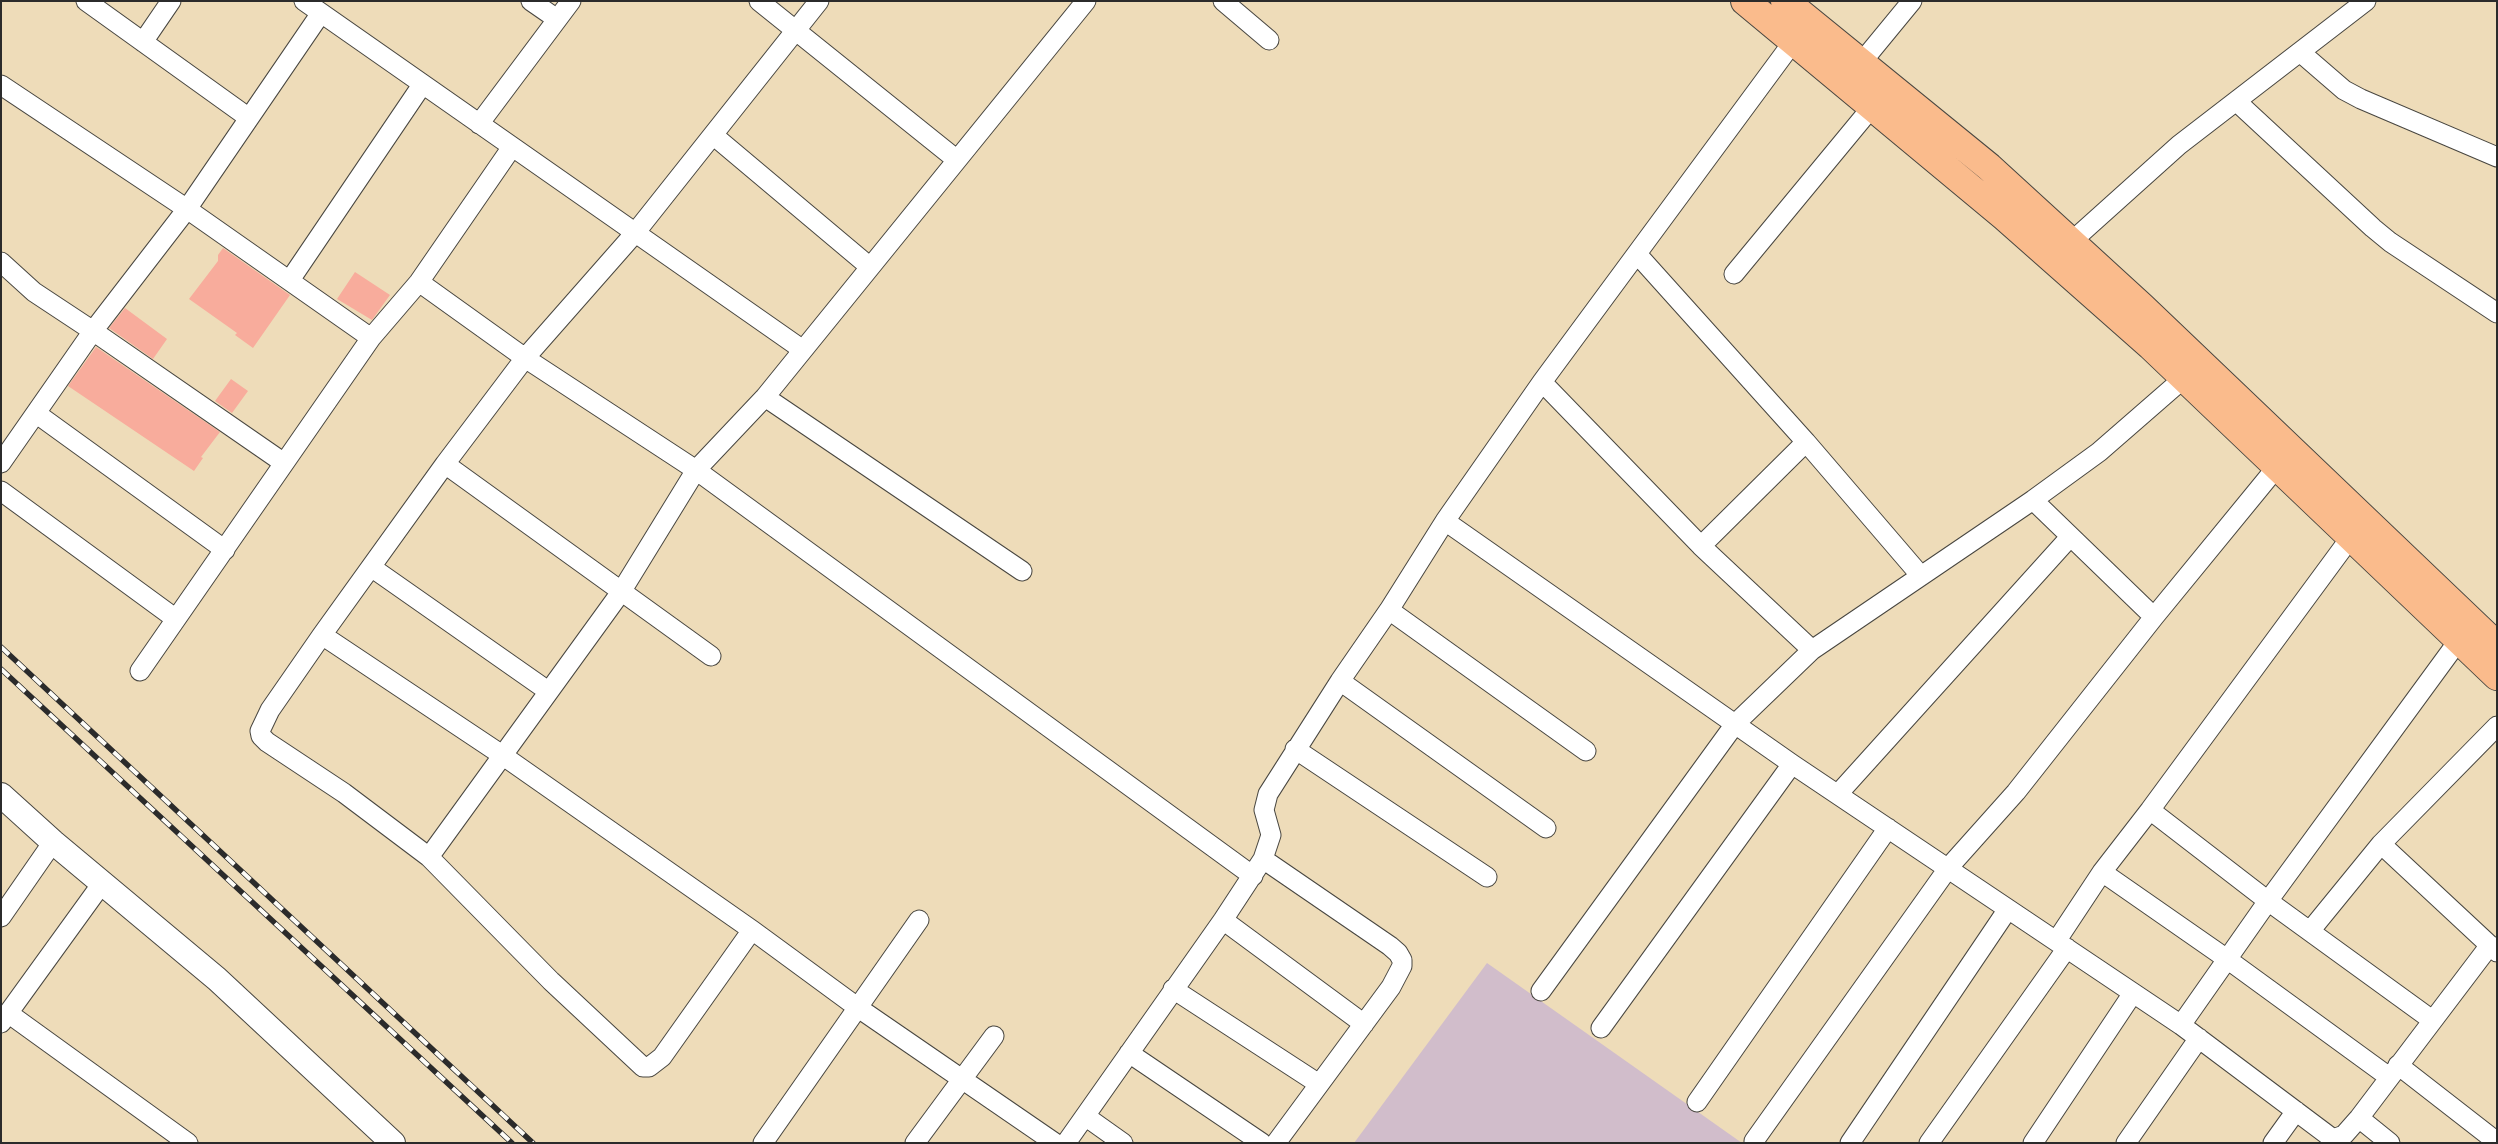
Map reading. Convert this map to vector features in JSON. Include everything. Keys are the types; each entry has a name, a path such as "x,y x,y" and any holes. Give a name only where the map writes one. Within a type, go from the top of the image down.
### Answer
{"main road":[{"path":"1746,1 2005,217 2184,378 2284,458 2497,646"},
{"path":"1786,1 1989,167 2071,242 2284,458 2351,537 2497,676"}],"street":[{"path":"86,1 249,118"},
{"path":"144,42 171,1"},
{"path":"304,1 803,350"},
{"path":"532,1 557,19"},
{"path":"479,124 571,1"},
{"path":"759,1 957,160"},
{"path":"752,930 662,1056 646,1068 637,1062 551,981 429,857 344,793 261,736 262,724 270,710 322,635 524,358 635,233 819,1"},
{"path":"429,857 621,592 696,470 764,397 1086,1"},
{"path":"1223,1 1269,40"},
{"path":"1861,63 1912,1"},
{"path":"2071,242 2178,145 2366,1"},
{"path":"4,451 37,414 94,331 188,209 321,13"},
{"path":"1066,1143 1253,876 1263,859 1271,834 1264,810 1266,801 1295,749 1389,610 1445,521 1542,382 1793,42"},
{"path":"2300,52 2344,90 2497,157"},
{"path":"290,280 422,84"},
{"path":"1,85 188,209 371,338"},
{"path":"2236,100 2378,232 2497,313"},
{"path":"1734,274 1872,108"},
{"path":"713,135 870,267"},
{"path":"140,671 371,338 419,282 512,147"},
{"path":"1637,254 1806,442 1921,576"},
{"path":"1,262 34,292 94,331 284,463"},
{"path":"419,282 524,358 696,470 1253,876"},
{"path":"1541,991 1735,724 1812,650 2033,500 2099,452 2184,378"},
{"path":"1542,382 1701,546 1812,650"},
{"path":"764,397 1022,571"},
{"path":"37,414 225,550"},
{"path":"1701,546 1806,442"},
{"path":"1754,1141 1949,867 2016,792 2154,617 2284,458"},
{"path":"445,464 711,656"},
{"path":"1,491 176,619"},
{"path":"2033,500 2154,617"},
{"path":"1445,521 1792,764 1949,867 2008,909 2182,1025 2336,1140 2344,1135 2358,1118 2432,1020 2494,948 2381,844"},
{"path":"1838,794 2070,537"},
{"path":"1929,1143 2062,944 2102,872 2150,810 2351,537"},
{"path":"371,567 548,691"},
{"path":"1389,610 1586,750"},
{"path":"322,635 502,754 752,930 857,1007 1055,1143"},
{"path":"2182,1025 2268,901 2459,640"},
{"path":"1340,681 1546,828"},
{"path":"2310,930 2381,844 2497,726"},
{"path":"1295,749 1487,877"},
{"path":"1602,1028 1792,764"},
{"path":"1,796 217,979 389,1141"},
{"path":"2150,810 2268,901 2432,1020"},
{"path":"1697,1102 1888,828"},
{"path":"1,917 53,842"},
{"path":"1263,859 1390,946 1400,955 1402,966 1398,977 1276,1143"},
{"path":"2102,872 2497,1142"},
{"path":"103,882 5,1018 188,1143"},
{"path":"1850,1143 2008,909"},
{"path":"763,1143 919,920"},
{"path":"1223,920 1364,1024"},
{"path":"1174,989 1319,1084"},
{"path":"2033,1143 2133,993"},
{"path":"916,1143 994,1036"},
{"path":"2126,1143 2199,1038"},
{"path":"1128,1053 1262,1143"},
{"path":"2273,1143 2296,1112"},
{"path":"1085,1116 1123,1143"},
{"path":"2358,1118 2390,1143"}],"shaded area":[{"path":"1487,963 1742,1143 1354,1143"}],"building":[{"path":"223,248 290,295 253,348 235,335 237,333 189,299 218,261 218,255"},
{"path":"355,272 390,295 372,320 337,299"},
{"path":"125,308 167,339 153,359 109,328"},
{"path":"96,347 220,432 201,457 203,458 194,471 68,386"},
{"path":"231,379 248,391 232,413 215,401"}],"railway":[{"path":"1,647 533,1143"},
{"path":"1,669 512,1143"}]}
